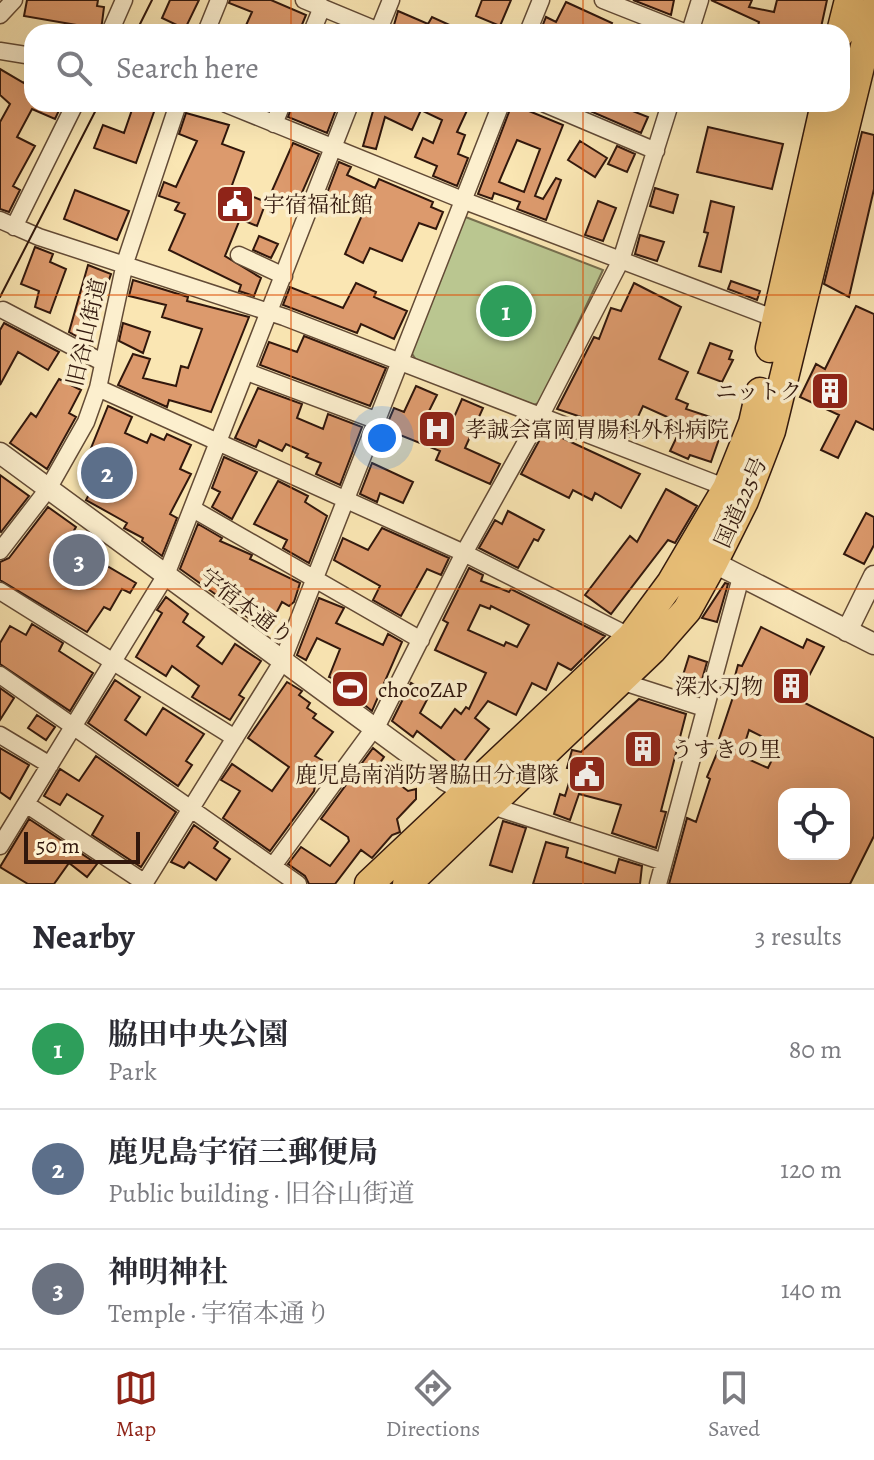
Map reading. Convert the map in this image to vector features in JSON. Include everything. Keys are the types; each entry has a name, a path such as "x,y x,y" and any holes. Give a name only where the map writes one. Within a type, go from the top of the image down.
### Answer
{"highway":[{"path":"843,24 849,0"},
{"name":"国道225号","path":"850,107 874,9"},
{"name":"国道225号","path":"369,884 480,800 652,650 687,610 702,557 753,423 823,112"},
{"name":"国道225号","path":"407,884 702,557 744,501 771,431 849,112"}],"street":[{"path":"0,15 14,0"},
{"path":"114,24 124,0"},
{"path":"209,24 219,0"},
{"path":"304,0 361,24"},
{"path":"382,24 391,0"},
{"path":"531,24 541,0"},
{"path":"603,0 664,24"},
{"path":"692,24 700,0"},
{"path":"315,24 322,7"},
{"path":"0,51 24,55"},
{"path":"70,112 7,224 270,312 727,488"},
{"name":"旧谷山街道","path":"0,551 48,489 86,422 98,388 125,263 175,112"},
{"path":"245,112 465,201 776,319"},
{"path":"274,124 279,112"},
{"path":"1,842 166,575 220,444 347,112"},
{"path":"26,804 145,883 282,662 498,112"},
{"path":"564,112 656,151"},
{"path":"273,866 375,729 464,553 541,415 621,260 668,112"},
{"path":"239,255 284,276"},
{"path":"3,310 102,362"},
{"path":"247,372 378,421"},
{"path":"98,388 464,553 631,637"},
{"name":"宇宿本通り","path":"0,453 445,780 480,800"},
{"path":"193,509 421,640"},
{"path":"702,557 874,644"},
{"path":"847,631 874,576"},
{"path":"658,884 741,577"},
{"path":"0,591 235,738"},
{"path":"0,675 298,884"},
{"path":"617,680 704,708"},
{"path":"0,735 50,765"},
{"path":"480,800 664,862"}],"green space":[{"path":"463,216 603,270 541,402 534,405 416,360 411,352"}],"building":[{"path":"27,0 98,0 97,6 104,7 102,24 71,24 24,16"},
{"path":"170,0 199,0 187,24 175,24 162,18"},
{"path":"230,0 271,0 306,15 302,24 247,24 252,12 229,3"},
{"path":"482,0 511,0 501,24 476,16"},
{"path":"633,0 674,0 671,15"},
{"path":"711,0 752,0 749,7 774,12 777,0 827,0 822,24 759,22"},
{"path":"566,2 612,23 543,24 546,17 556,22"},
{"path":"398,11 428,24 394,24"},
{"path":"432,17 447,24 428,24"},
{"path":"0,69 24,83 24,112 30,112 17,137 35,146 13,186 20,190 9,212 0,209 0,122 10,104 0,95"},
{"path":"39,112 58,112 55,119"},
{"path":"131,112 154,112 136,163 94,148 103,125 124,133"},
{"path":"290,112 335,112 327,133 288,117"},
{"path":"373,112 420,112 412,130 385,117 376,149 363,146"},
{"path":"425,112 466,112 457,132 465,135 458,154 468,158 457,186 433,176 437,166 415,157 423,138 433,143 442,120"},
{"path":"509,112 531,112 563,125 535,196 543,199 556,178 561,180 546,220 517,209 520,202 494,193 492,199 478,194","holes":["517,140 540,149 524,192 499,182"]},
{"path":"592,112 635,112 648,117 641,133"},
{"path":"186,113 229,125 222,144 244,152 231,188 266,202 257,226 240,219 225,256 261,278 254,296 239,291 241,285 169,250 185,214 175,210 179,203 159,196 164,182 176,187 197,141 179,134"},
{"path":"708,127 783,144 772,189 697,172"},
{"path":"862,132 874,135 874,189 849,297 824,284"},
{"path":"580,141 607,158 595,177 568,160"},
{"path":"293,143 319,154 297,204 271,193"},
{"path":"617,146 635,154 627,172 608,164"},
{"path":"339,162 351,167 347,175 375,188 379,179 433,202 431,207 443,212 436,229 419,223 402,261 370,248 363,263 345,254 366,206 341,194 334,209 323,204"},
{"path":"655,188 678,195 673,213 650,206"},
{"path":"75,190 129,211 117,240 64,219"},
{"path":"598,201 616,208 603,241 585,235"},
{"path":"711,201 734,207 721,272 699,266 708,233 704,232"},
{"path":"640,235 664,242 657,261 635,254"},
{"path":"259,236 278,244 271,258 253,250"},
{"path":"35,247 53,254 50,262 66,269 50,313 35,307 39,291 21,284"},
{"path":"88,265 111,274 87,342 69,332"},
{"path":"133,280 188,297 187,301 249,317 211,412 169,400 167,407 118,385 133,354 150,359 143,378 176,386 181,366 188,368 202,329 162,317 166,305 129,296"},
{"path":"731,281 760,291 757,300 728,289"},
{"path":"356,283 376,292 374,297 407,311 394,339 361,324 357,333 283,305 290,287 343,308"},
{"path":"634,283 681,307 659,359 688,372 676,399 688,404 686,409 725,422 711,462 690,455 688,459 670,451 683,424 643,406 628,438 610,430 611,427 557,409 594,337 599,339 611,308 621,311"},
{"path":"856,306 874,314 874,430 856,421 838,458 821,450 839,415 800,397 816,364 825,369"},
{"path":"4,323 59,352 48,370 18,352 0,385 0,330"},
{"path":"123,323 150,332 143,353 119,341"},
{"path":"304,336 386,368 370,406 260,365 269,342 297,352"},
{"path":"710,343 732,351 729,359 733,360 722,382 698,373"},
{"path":"59,379 81,390 69,413 76,417 47,469 10,443 31,413 36,417"},
{"path":"416,386 437,395 429,411 452,422 462,399 483,408 465,448 500,464 490,484 436,460 440,451 385,429 394,408 404,412"},
{"path":"258,388 302,404 297,418 323,429 328,414 362,427 340,485 316,474 321,463 286,444 282,451 259,440 256,447 235,438"},
{"path":"108,406 132,417 125,433 147,443 151,434 164,440 167,434 191,445 180,469 191,474 170,514 177,518 162,556 142,541 143,538 124,528 127,523 86,500 97,479 81,473"},
{"path":"545,430 640,474 621,508 595,493 592,500 573,490 569,498 521,474"},
{"path":"224,457 257,472 232,519 212,507 220,492 212,488"},
{"path":"372,463 413,482 403,503 380,493 377,502 360,494"},
{"path":"0,475 29,496 1,532 0,531"},
{"path":"278,481 308,496 305,502 327,516 309,563 283,548 287,540 254,524"},
{"path":"666,489 697,506 675,543 668,540 611,614 585,595 630,536 637,542"},
{"path":"48,507 76,527 62,551 103,574 107,566 136,583 130,593 122,589 110,610 104,607 87,632 0,580 0,562 9,558"},
{"path":"508,511 544,530 538,541 534,539 518,568 479,548 495,520 502,524"},
{"path":"866,513 874,517 874,545 864,564 844,554"},
{"path":"198,524 222,538 220,541 252,555 250,559 300,583 294,602 289,606 282,602 267,631 180,569"},
{"path":"382,528 449,558 441,575 427,569 401,616 373,600 380,586 334,560 343,538 368,550"},
{"path":"469,568 483,575 481,581 509,592 511,589 605,636 571,670 558,663 546,690 532,683 516,715 488,701 475,718 489,729 461,765 417,731 413,737 392,721 411,683 430,694 420,713 441,728 455,709 461,714 466,707 469,709 486,673 435,650 448,623 443,620","holes":["480,605 490,609 491,606 529,625 517,647 506,642 504,646 468,630"]},
{"path":"725,583 728,584 717,622 702,618"},
{"path":"166,597 188,614 183,622 204,637 197,646 222,664 235,644 261,661 239,695 244,698 230,720 192,697 199,686 172,666 166,676 136,657 162,613 157,610"},
{"path":"319,598 344,608 336,623 383,645 388,634 402,642 372,711 341,686 343,682 329,677 340,649 317,638 306,660 297,655"},
{"path":"32,624 63,643 59,651 93,673 70,711 0,664 0,643 10,626 26,635"},
{"path":"761,627 803,648 807,639 824,647 797,699 874,738 874,836 850,884 669,884 687,818 696,822 710,779 707,777 720,746 717,745 736,688 732,687 738,665 742,666","holes":["749,730 779,745 768,768 741,756"]},
{"path":"689,656 707,662 698,694 679,688"},
{"path":"115,680 140,697 125,720 146,735 163,708 204,734 186,761 192,765 178,786 88,723"},
{"path":"287,682 302,691 299,695 310,703 307,708 316,714 313,718 333,732 315,756 322,760 314,774 317,776 314,791 270,851 223,818 240,791 221,780 232,764 272,791 289,767 248,738"},
{"path":"0,688 14,698 0,720"},
{"path":"639,699 686,714 661,811 666,812 656,848 612,833 621,805 579,794 570,820 554,814 560,794 565,796 573,769 567,768 572,750 581,752"},
{"path":"37,715 55,727 46,740 28,728"},
{"path":"0,748 29,765 10,799 0,792"},
{"path":"373,748 384,757 377,767 408,791 416,789 416,799 397,819 400,832 392,835 372,858 361,850 335,884 309,884 305,876 288,864 301,847 330,866 349,841 348,837 321,819"},
{"path":"96,756 176,812 141,867 92,835 103,816 67,794 60,805 44,796 60,769 79,781"},
{"path":"29,819 97,864 87,877 69,863 54,884 28,884 0,867"},
{"path":"503,821 526,828 512,872 490,865"},
{"path":"194,825 218,842 214,848 230,859 216,880 189,862 184,868 171,862"},
{"path":"546,842 568,848 566,857 615,873 619,859 642,866 640,884 533,884"}],"tram line":[{"path":"140,24 152,0"},
{"path":"0,297 95,112"}],"place":[{"name":"宇宿福祉館","path":"235,204"},
{"name":"脇田中央公園","path":"506,311"},
{"name":"ニットク","path":"830,391"},
{"name":"孝誠会富岡胃腸科外科病院","path":"437,429"},
{"name":"鹿児島宇宿三郵便局","path":"107,473"},
{"name":"神明神社","path":"79,560"},
{"name":"深水刃物","path":"791,686"},
{"name":"chocoZAP","path":"350,689"},
{"name":"うすきの里","path":"643,749"},
{"name":"鹿児島南消防署脇田分遣隊","path":"587,774"}]}
